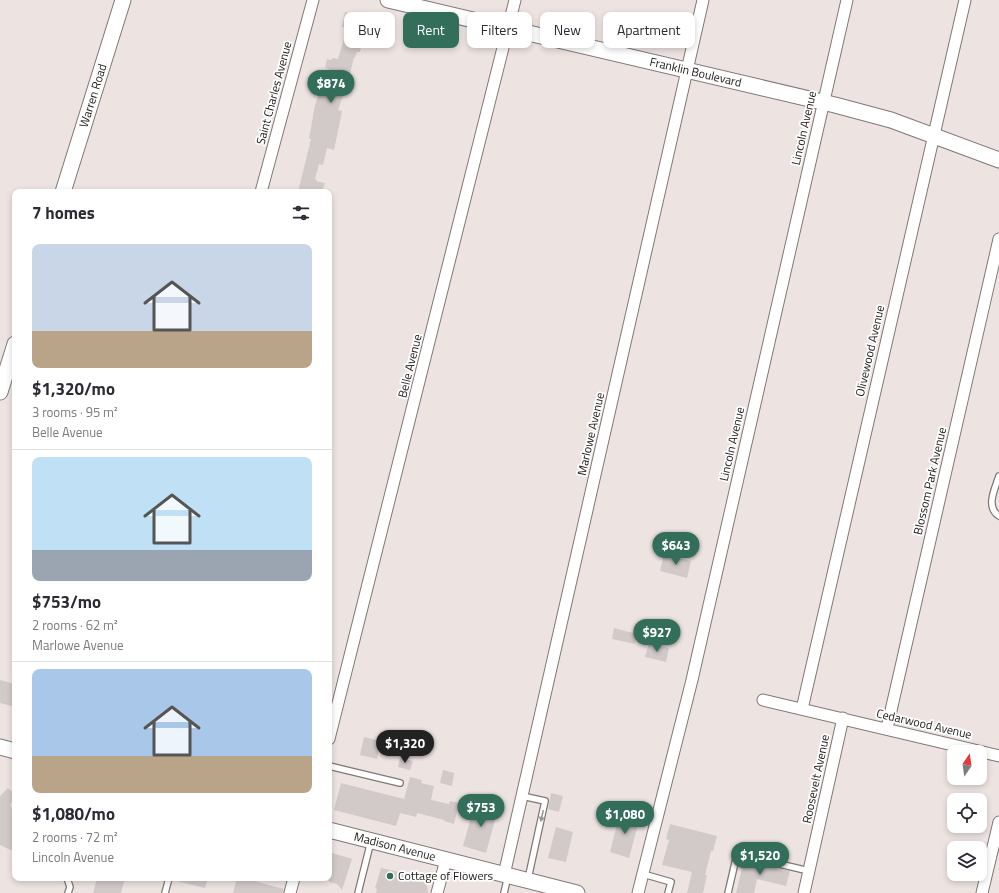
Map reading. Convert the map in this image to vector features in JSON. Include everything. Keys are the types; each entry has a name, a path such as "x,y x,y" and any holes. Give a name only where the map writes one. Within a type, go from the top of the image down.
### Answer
{"street":[{"name":"Warren Road","path":"64,189 123,0"},
{"name":"Saint Charles Avenue","path":"262,189 313,0"},
{"name":"Franklin Boulevard","path":"388,0 467,19"},
{"name":"Belle Avenue","path":"512,12 515,0"},
{"name":"Marlowe Avenue","path":"506,875 522,796 703,0"},
{"name":"Lincoln Avenue","path":"638,893 693,672 847,0"},
{"name":"Olivewood Avenue","path":"802,709 965,0"},
{"name":"Franklin Boulevard","path":"532,35 891,120 999,160"},
{"name":"Belle Avenue","path":"332,726 503,48"},
{"name":"Blossom Park Avenue","path":"887,728 999,239"},
{"path":"0,392 3,370 12,350"},
{"path":"763,700 843,718"},
{"name":"Cedarwood Avenue","path":"843,718 999,756"},
{"name":"Roosevelt Avenue","path":"804,893 843,718"},
{"path":"0,747 12,750"},
{"path":"982,893 999,822"},
{"name":"Madison Avenue","path":"332,831 577,893"},
{"path":"437,893 446,860"},
{"path":"290,893 293,881"}],"lane":[{"path":"999,476 991,507 999,516"},
{"path":"332,767 400,783"},
{"path":"522,796 546,801 528,881"},
{"path":"358,893 371,841"},
{"path":"728,893 737,854 809,871"},
{"path":"643,874 671,882 668,893"},
{"path":"504,893 506,875"},
{"path":"68,881 70,887 68,893"},
{"path":"165,893 168,881"}],"building":[{"path":"344,17 344,27 342,27"},
{"path":"344,38 344,48 361,48 360,52 357,52 355,58 354,57 350,74 347,73 342,91 344,92 338,110 342,111 334,150 327,148 323,165 319,164 315,179 317,180 316,181 325,183 323,189 299,189 311,139 309,139 315,105 322,85 325,86 329,69 325,68 327,59 338,59"},
{"path":"664,555 691,561 687,578 660,571"},
{"path":"614,628 637,634 635,644 612,639"},
{"path":"649,643 669,648 666,662 645,657"},
{"path":"0,680 12,683 12,706 0,703"},
{"path":"364,737 381,741 377,759 360,755"},
{"path":"400,758 413,761 410,770 398,767"},
{"path":"443,770 454,773 452,786 440,783"},
{"path":"410,777 422,780 421,783 434,786 431,800 449,804 450,801 459,803 454,824 417,813 416,817 400,813 396,826 334,810 341,783 404,799"},
{"path":"8,788 12,791 12,802 10,805 12,809 12,851 0,845 0,796"},
{"path":"551,793 563,796 559,812 548,809"},
{"path":"475,803 498,809 486,853 463,846"},
{"path":"620,812 640,817 629,858 610,852"},
{"path":"670,824 717,836 713,851 711,851 705,875 707,875 703,893 687,893 692,872 662,865 669,840 666,839"},
{"path":"556,827 573,832 566,862 548,858"},
{"path":"332,853 352,859 342,890 337,884 329,882 332,881"},
{"path":"744,860 790,871 786,886 757,879 754,893 736,893"},
{"path":"381,868 422,877 427,886 428,893 376,893 377,889 375,888"},
{"path":"96,881 124,881 121,893 93,893"},
{"path":"176,881 207,881 205,888"},
{"path":"236,881 254,881 284,889 283,893 233,893"}],"place":[{"name":"Cottage of Flowers","path":"390,876"}]}
